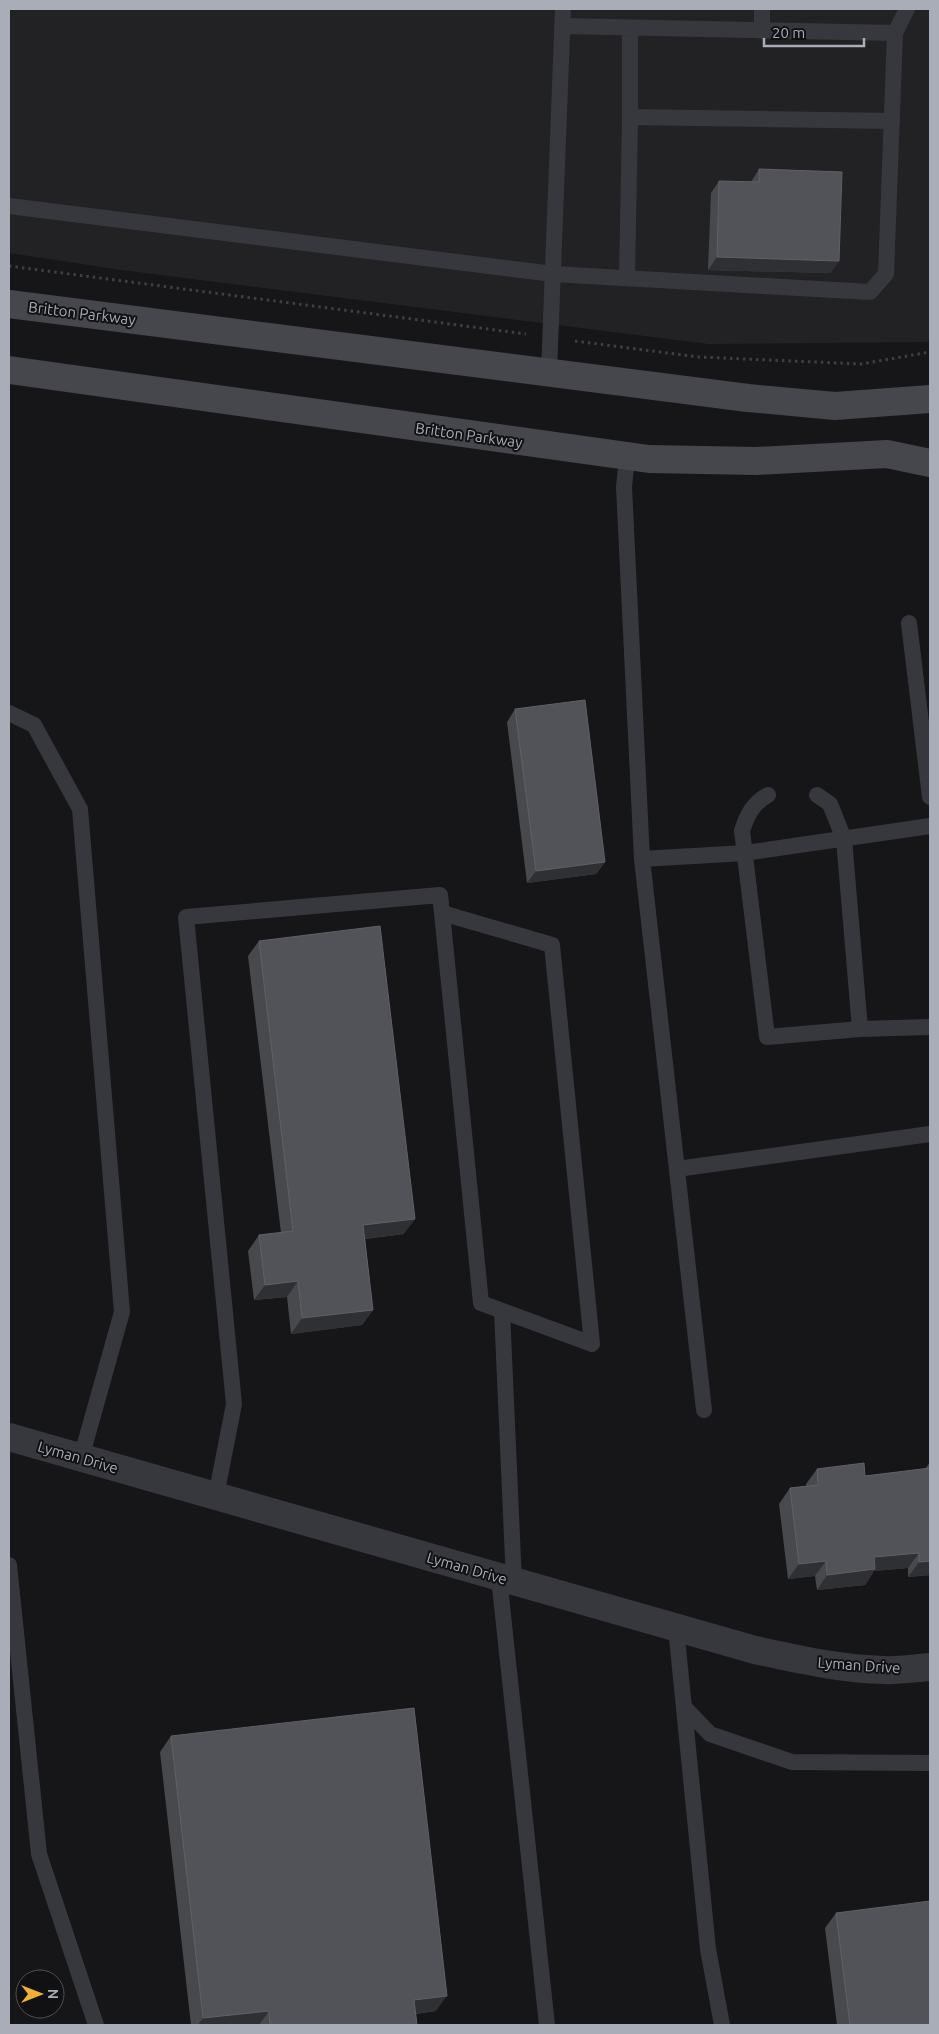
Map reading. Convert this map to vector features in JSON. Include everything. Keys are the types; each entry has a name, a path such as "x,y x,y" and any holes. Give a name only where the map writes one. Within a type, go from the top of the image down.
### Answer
{"main road":[{"name":"Britton Parkway","path":"9,304 748,398 835,406 930,399"},
{"name":"Britton Parkway","path":"9,370 627,457 756,461 887,454 930,462"}],"street":[{"name":"Lyman Drive","path":"9,1437 755,1650 820,1664 885,1670 930,1667"}],"lane":[{"path":"549,372 563,9"},
{"path":"762,9 762,31"},
{"path":"9,206 553,274 870,292 886,274 895,33 907,9"},
{"path":"562,26 895,33"},
{"path":"627,278 630,28"},
{"path":"630,117 892,121"},
{"path":"627,457 624,487 642,859 704,1410"},
{"path":"909,623 930,797"},
{"path":"9,713 34,725 80,809 122,1312 81,1458"},
{"path":"768,795 758,800 747,815 742,831 767,1037 860,1029 930,1027"},
{"path":"817,795 830,804 844,839 860,1029"},
{"path":"642,859 745,853 930,826"},
{"path":"216,1496 234,1404 186,918 440,894 481,1303 592,1344 552,945 442,913"},
{"path":"677,1169 930,1134"},
{"path":"502,1311 506,1580 548,2025"},
{"path":"9,1566 39,1854 96,2025"},
{"path":"676,1628 708,1949 722,2025"},
{"path":"684,1707 710,1734 792,1762 930,1763"}],"path":[{"path":"9,266 699,357 861,364 930,352"}],"shaded area":[{"path":"9,9 930,9 930,340 927,342 708,344 121,270 9,253"}],"building":[{"path":"759,169 842,172 839,261 717,257 719,181 759,182"},
{"path":"585,700 605,862 536,871 515,709"},
{"path":"380,926 415,1219 363,1225 373,1310 302,1318 298,1281 265,1285 259,1235 293,1231 259,941"},
{"path":"864,1463 865,1476 930,1468 930,1561 919,1562 919,1553 874,1557 875,1569 827,1575 826,1561 799,1564 790,1488 818,1485 817,1469"},
{"path":"414,1708 447,1996 414,2000 417,2025 270,2025 269,2011 203,2018 171,1736"},
{"path":"930,1901 930,2025 850,2025 836,1913"}]}
